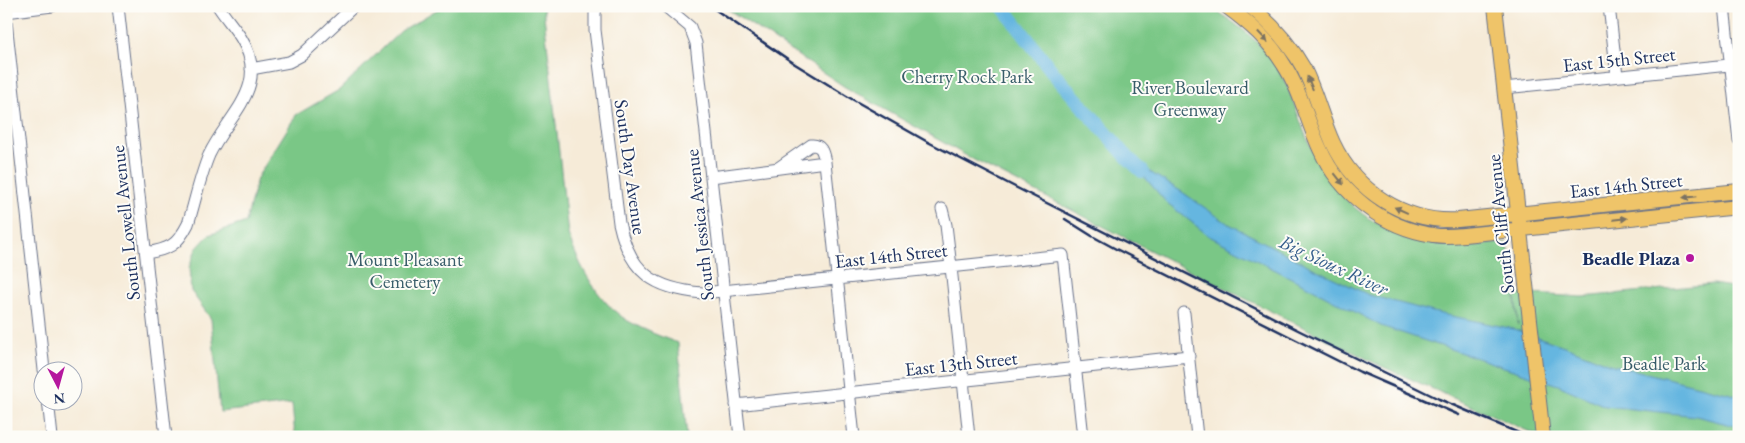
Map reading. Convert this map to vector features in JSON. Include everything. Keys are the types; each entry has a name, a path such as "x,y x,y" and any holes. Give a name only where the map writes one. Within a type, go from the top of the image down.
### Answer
{"main road":[{"path":"1226,6 1264,38 1284,64 1299,93 1321,151 1328,164 1346,188 1368,208 1380,216 1410,230 1433,235 1441,242 1508,239 1523,258"},
{"name":"East 14th Street","path":"1250,6 1275,28 1296,56 1312,87 1328,132 1340,156 1356,179 1376,196 1413,215 1435,220 1458,220 1739,191"},
{"name":"South Cliff Avenue","path":"1495,6 1543,437"},
{"path":"1515,188 1526,202 1533,206 1600,201 1616,205"},
{"path":"1520,230 1526,223 1537,219 1600,213 1616,205"},
{"name":"East 14th Street","path":"1433,235 1464,236 1739,207"},
{"path":"1410,230 1421,228 1446,231 1502,226 1513,222 1518,215"}],"street":[{"path":"6,12 52,6"},
{"name":"South Lowell Avenue","path":"118,6 166,437"},
{"path":"146,252 168,248 177,242 183,234 210,155 247,93 251,81 250,57 241,38 218,6"},
{"path":"252,69 289,62 302,55 354,6"},
{"name":"South Day Avenue","path":"596,6 594,14 595,30 618,214 622,237 628,252 649,278 665,286 688,291 724,291"},
{"name":"South Jessica Avenue","path":"666,6 690,27 696,43 740,437"},
{"path":"1609,6 1616,76"},
{"path":"1724,6 1734,65 1739,141"},
{"path":"6,21 43,360"},
{"name":"East 15th Street","path":"1504,88 1734,65"},
{"path":"778,168 811,145 821,148 825,162 854,437"},
{"path":"711,177 825,162"},
{"path":"942,209 951,267 969,437"},
{"name":"East 14th Street","path":"724,291 1063,255 1076,368"},
{"path":"1184,313 1197,437"},
{"name":"East 13th Street","path":"736,405 1189,356"},
{"path":"1076,368 1083,437"},
{"path":"49,410 52,437"}],"green space":[{"name":"Mount Pleasant Cemetery","path":"443,6 543,6 568,234 584,271 599,294 617,313 628,321 678,343 687,437 295,437 292,404 220,412 211,319 191,291 189,268 196,249 209,235 246,222 257,178 296,115 339,90 401,31"},
{"path":"723,6 1210,6 1250,35 1270,57 1283,77 1309,143 1320,165 1333,185 1347,201 1363,214 1401,234 1447,246 1462,247 1508,243 1518,325 1515,293 1583,297 1713,284 1739,288 1739,437 1542,437 1381,366 1192,272 974,160 845,87","holes":["1020,29 1108,135 1055,75"]}],"water":[{"path":"1129,159 1227,223 1369,295 1437,313 1514,329 1610,364 1739,396 1739,427 1696,416 1605,406 1558,385 1381,326 1209,236 1166,202"}],"waterway":[{"name":"Big Sioux River","path":"1002,6 1055,75 1129,159 1142,171"}],"railway":[{"path":"710,6 795,64 926,141 1300,331 1439,399 1528,437"},
{"path":"1065,219 1116,249 1360,372 1459,415"}],"place":[{"name":"Beadle Plaza","path":"1690,258"}],"park label":[{"name":"Cherry Rock Park","path":"967,76"},
{"name":"River Boulevard Greenway","path":"1190,98"},
{"name":"Beadle Park","path":"1664,363"}]}
